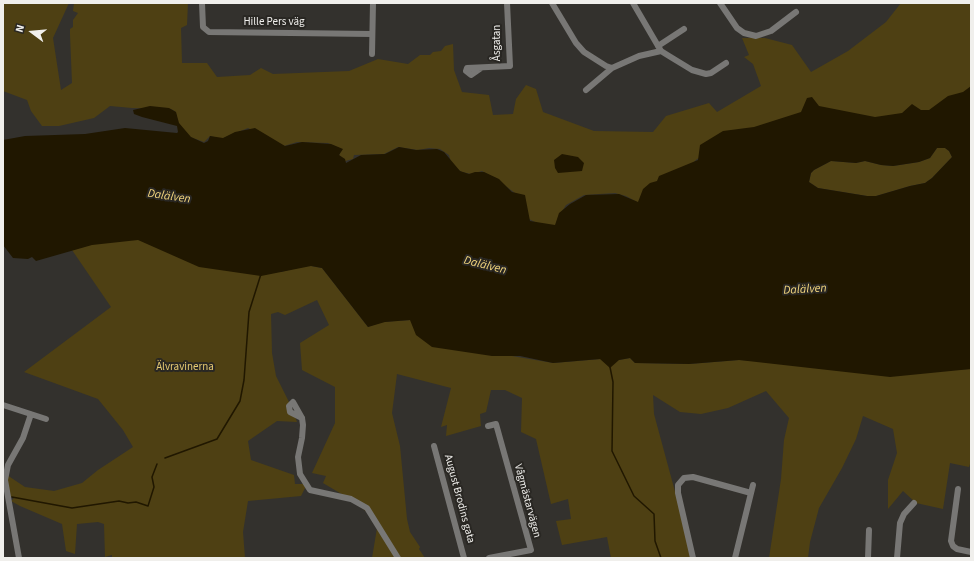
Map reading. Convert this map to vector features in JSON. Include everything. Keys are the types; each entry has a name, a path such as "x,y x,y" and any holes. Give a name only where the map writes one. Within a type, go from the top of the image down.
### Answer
{"street":[{"name":"Hille Pers väg","path":"202,3 203,27 209,32 372,34"},
{"path":"372,54 373,3"},
{"name":"Åsgatan","path":"467,68 510,66 507,3"},
{"path":"552,3 576,43 584,52 606,66 612,68"},
{"path":"633,3 659,48 700,74 711,73 726,63"},
{"path":"720,3 737,28 744,33 756,36 771,31 796,12"},
{"path":"586,90 612,68 659,48 684,29"},
{"path":"293,402 289,406 290,412 302,418 302,438 298,457 300,474 310,490 351,499 367,508 398,558"},
{"path":"3,405 46,419"},
{"path":"19,558 5,480 8,465 23,438 31,414"},
{"name":"Vågmästarvägen","path":"488,426 496,424 531,550 489,558"},
{"name":"August Brodins gata","path":"434,446 464,558"},
{"path":"693,558 678,485 684,478 693,477 751,493"},
{"path":"735,558 753,485"},
{"path":"958,490 951,541 953,546 957,549 971,552"},
{"path":"897,558 900,523 904,514 914,503"},
{"path":"868,558 869,530"}],"green space":[{"path":"3,3 69,3 53,38 61,90 72,83 70,29 73,27 73,20 78,13 73,11 74,3 188,3 187,25 181,28 182,63 207,63 217,77 250,75 261,68 273,74 349,71 378,59 408,64 420,55 430,55 433,52 441,51 445,46 453,44 454,70 462,92 489,95 493,115 513,114 516,99 526,85 536,89 543,112 594,131 653,132 666,116 709,103 717,112 761,86 753,64 744,57 749,55 742,38 765,38 792,45 811,72 848,51 886,22 901,3 971,3 971,90 932,113 900,114 868,119 802,114 697,159 650,204 637,202 626,196 615,193 584,195 566,205 559,216 556,226 549,229 529,219 515,193 496,179 482,171 471,174 462,172 452,166 449,155 440,149 429,148 418,150 398,147 384,154 354,155 353,159 345,161 339,158 339,148 328,143 297,142 284,146 248,128 221,139 210,136 204,142 190,137 177,123 176,112 171,109 110,106 94,118 59,126 42,126 31,111 27,100 3,91"},
{"path":"937,148 945,148 949,151 952,157 932,178 925,183 876,196 867,196 818,188 809,182 811,173 814,170 831,161 856,163 865,161 893,166 919,162 930,158"},
{"name":"Älvravinerna","path":"125,235 281,272 306,265 322,268 368,327 382,322 411,320 512,356 553,363 601,359 619,360 630,358 635,363 689,364 739,360 949,370 971,369 971,461 969,467 950,463 943,509 916,503 903,491 888,509 888,480 897,453 893,429 863,416 856,439 842,468 819,508 810,542 808,558 769,558 781,479 784,440 789,418 766,391 728,408 701,414 680,412 653,395 654,414 693,558 611,558 607,537 562,545 556,521 571,519 568,499 551,504 536,439 521,432 522,398 505,390 491,390 486,412 480,414 481,426 446,436 447,425 441,427 451,388 397,374 392,413 400,446 407,519 410,532 425,558 372,558 378,522 355,502 323,483 326,476 312,473 335,423 335,387 302,370 300,343 329,325 317,300 285,315 278,312 271,314 272,353 276,376 297,422 277,421 248,441 251,460 294,475 295,484 307,484 301,496 248,501 243,532 245,558 112,558 112,555 105,557 104,524 98,522 77,524 75,554 66,551 62,524 11,501 14,498 8,495 7,475 25,487 54,491 82,483 98,470 133,447 123,430 98,399 24,372 111,307 72,250"}],"water":[{"name":"Dalälven","path":"971,86 971,369 890,377 739,360 689,364 635,363 630,358 619,360 610,368 600,359 553,363 520,356 492,356 432,347 416,335 410,320 385,322 368,327 322,268 311,266 261,276 199,267 138,240 92,245 36,261 32,257 28,259 13,258 3,245 3,140 25,136 85,134 125,128 178,132 177,126 134,114 133,110 150,106 169,108 176,112 179,123 191,137 204,143 208,141 210,136 223,138 235,132 255,128 285,146 302,142 331,144 343,149 339,155 345,159 346,163 361,155 385,154 399,147 416,150 437,149 444,152 460,171 469,174 484,172 499,179 512,192 525,195 530,221 555,225 559,213 570,204 586,195 619,194 638,202 643,189 650,183 657,181 659,176 698,160 700,145 723,131 754,127 801,112 807,98 812,97 819,106 875,117 902,113 912,104 921,110 929,110 948,96 963,92","holes":["937,148 945,148 949,151 952,157 932,178 925,183 876,196 867,196 818,188 809,182 811,173 814,170 831,161 856,163 865,161 893,166 919,162 930,158"]},
{"path":"562,154 578,157 584,163 582,171 558,173 555,168 554,160"}],"waterway":[{"path":"165,458 217,439 240,401 244,380 249,312 261,274"},
{"path":"610,367 613,382 612,451 634,496 654,514 655,541 661,558"},
{"path":"12,497 72,508 119,501 128,503 136,502 148,506 154,487 152,477 157,464"}]}
